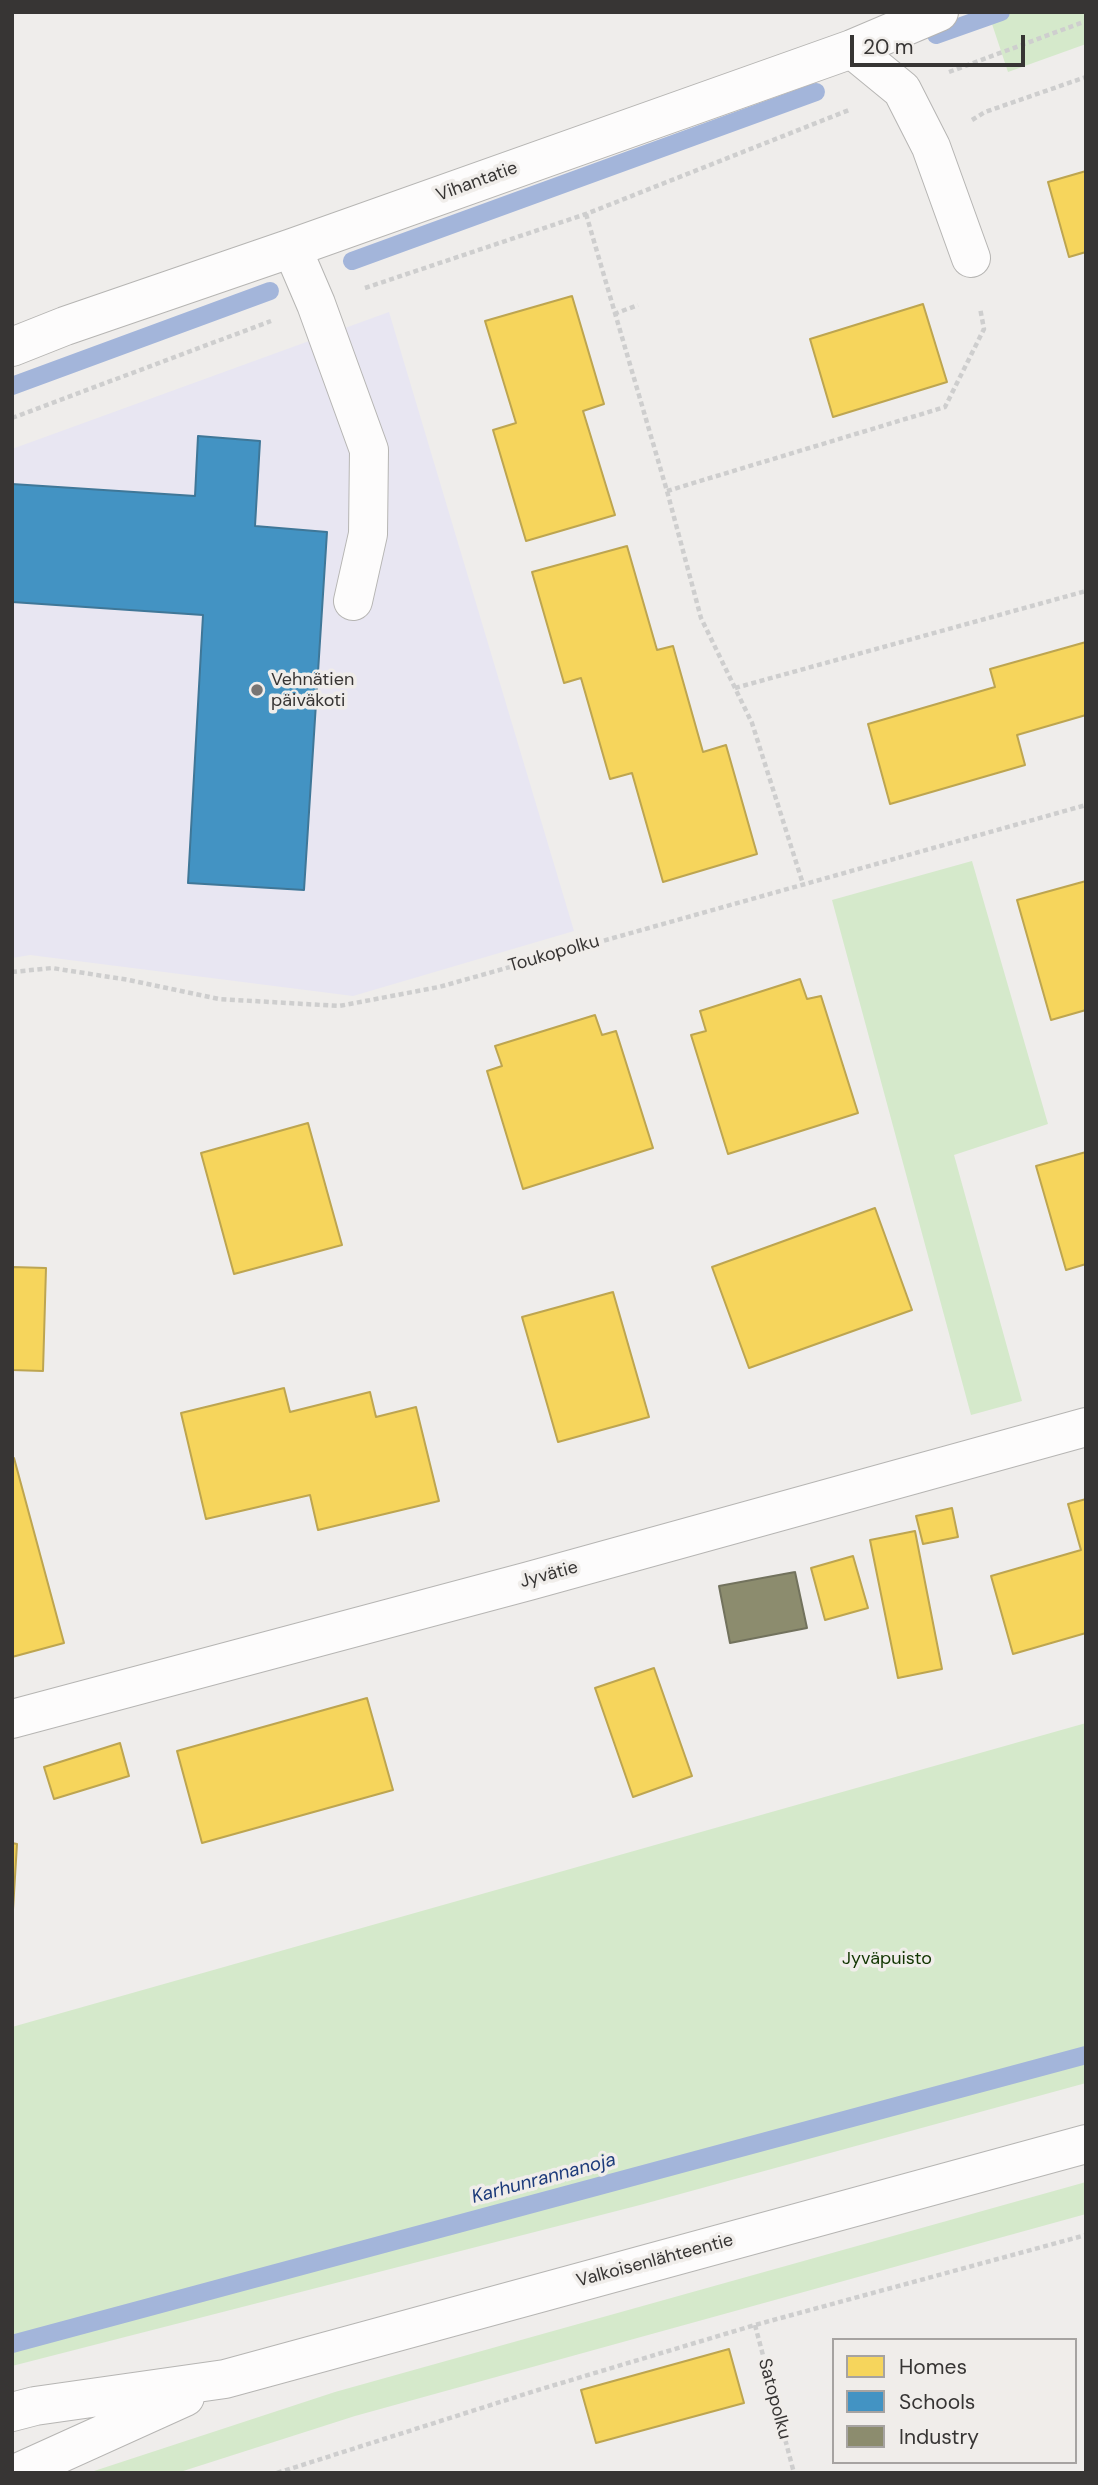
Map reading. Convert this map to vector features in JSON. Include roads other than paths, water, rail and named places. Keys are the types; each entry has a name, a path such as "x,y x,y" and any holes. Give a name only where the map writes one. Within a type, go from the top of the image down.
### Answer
{"street":[{"name":"Vihantatie","path":"12,347 852,49 939,12"},
{"path":"852,49 902,90 931,147 971,258"},
{"path":"292,248 316,304 369,450 368,534 353,601"},
{"name":"Jyvätie","path":"12,1719 529,1581 1086,1427"},
{"name":"Valkoisenlähteentie","path":"12,2413 35,2406 225,2379 1086,2144"},
{"name":"Valkoisenlähteentie","path":"17,2473 225,2379"}],"waterway":[{"path":"936,35 1001,12"},
{"path":"352,261 816,92"},
{"path":"12,386 270,291"},
{"name":"Karhunrannanoja","path":"12,2344 1086,2055"}],"place":[{"name":"Vehnätien päiväkoti","path":"257,690"}],"park label":[{"name":"Jyväpuisto","path":"887,1959"}]}
